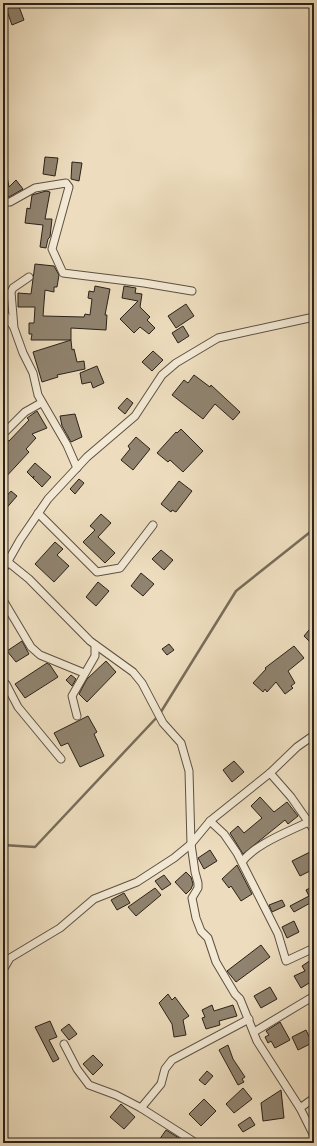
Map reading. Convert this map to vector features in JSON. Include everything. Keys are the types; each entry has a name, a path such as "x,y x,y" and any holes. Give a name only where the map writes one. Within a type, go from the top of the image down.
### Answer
{"street":[{"path":"3,202 10,202 22,193 35,188 66,183 69,187 52,249 63,273 144,283 192,291"},
{"path":"14,328 11,292 13,288 30,277"},
{"path":"3,312 14,328 23,353 33,373 35,386 41,403 67,444 77,468"},
{"path":"3,570 5,560 48,499 77,468 135,416 162,376 176,363 218,338 314,317"},
{"path":"3,434 25,412 41,403"},
{"path":"38,513 98,572 120,568 153,524"},
{"path":"5,560 29,579 95,645 133,672 142,683 163,723 180,743 189,771 191,844 198,883 198,888 192,898 196,918 201,931 208,938 216,962 234,994 240,999 257,1041 300,1108 314,1136"},
{"path":"3,600 31,647 40,655 84,673"},
{"path":"77,716 72,696 84,673 96,656 95,645"},
{"path":"3,684 6,684 18,707 61,759"},
{"path":"3,970 10,958 60,928 94,899 137,882 174,858 191,844 210,821 270,773 296,747 314,735"},
{"path":"270,773 291,797 314,830"},
{"path":"210,821 224,834 242,862 278,934 286,961 314,948"},
{"path":"242,862 246,856 258,848 308,822"},
{"path":"254,1032 314,996"},
{"path":"141,1108 161,1084 166,1069 172,1060 249,1019"},
{"path":"64,1044 77,1069 89,1085 116,1095 141,1108 196,1143"},
{"path":"300,1108 314,1098"}],"building":[{"path":"18,4 24,20 12,25 6,8"},
{"path":"45,157 58,158 55,176 43,174"},
{"path":"72,162 82,163 79,181 71,179"},
{"path":"6,171 9,187 16,180 23,189 9,197 3,197 3,172"},
{"path":"46,191 50,192 45,219 52,219 50,237 46,248 40,247 43,225 25,223 27,208 30,209 32,195"},
{"path":"35,264 54,266 59,275 57,287 54,287 54,292 45,290 43,316 84,317 85,314 90,315 92,299 88,298 89,291 94,292 95,286 110,289 105,315 107,315 106,330 71,328 71,340 31,340 32,334 29,334 29,323 34,323 35,307 18,307 18,293 31,294"},
{"path":"124,286 136,288 135,293 142,294 140,307 150,317 147,320 155,328 149,334 140,327 134,333 120,319 138,301 122,298"},
{"path":"186,304 194,316 176,328 168,316"},
{"path":"183,326 189,336 178,343 172,333"},
{"path":"71,340 72,350 74,349 77,362 84,361 85,369 57,375 58,377 42,382 33,352"},
{"path":"153,351 163,360 152,371 142,362"},
{"path":"97,366 104,383 93,388 91,382 82,384 80,373"},
{"path":"194,375 210,387 211,385 240,412 233,420 215,404 203,419 172,395 184,380 188,383"},
{"path":"127,398 133,403 125,414 118,408"},
{"path":"37,411 47,428 32,434 36,438 26,449 29,452 3,480 3,439 9,441 29,420 27,418"},
{"path":"75,414 82,437 71,442 62,426 60,416"},
{"path":"181,429 203,451 183,472 170,460 168,462 157,453 176,432 177,433"},
{"path":"136,437 150,449 133,470 121,460 130,449 128,446"},
{"path":"35,463 51,477 42,487 27,472"},
{"path":"79,479 84,483 75,494 70,489"},
{"path":"179,481 192,491 176,512 172,510 171,512 161,504"},
{"path":"11,491 17,496 3,512 3,500"},
{"path":"101,514 111,523 98,537 115,553 105,563 83,542 95,530 90,526"},
{"path":"55,542 63,549 57,555 69,566 54,582 35,564"},
{"path":"161,550 173,560 164,570 152,559"},
{"path":"141,573 154,584 143,596 131,586"},
{"path":"98,582 109,591 96,606 86,597"},
{"path":"314,624 314,636 309,641 304,636"},
{"path":"22,641 29,654 16,662 7,651"},
{"path":"169,644 174,650 167,655 162,649"},
{"path":"294,646 304,658 288,671 295,683 291,686 293,688 285,694 276,682 267,692 265,689 263,692 253,683 266,669 265,668"},
{"path":"106,661 116,672 87,702 79,694 87,679"},
{"path":"47,663 58,677 25,698 15,684"},
{"path":"71,675 76,679 72,686 66,680"},
{"path":"88,716 97,732 94,734 104,756 80,767 68,743 61,746 54,733"},
{"path":"234,761 244,772 232,782 223,770"},
{"path":"260,797 274,812 287,802 298,816 288,824 285,820 243,854 230,833 238,826 244,833 262,818 251,806"},
{"path":"210,850 217,861 204,869 198,858"},
{"path":"314,850 314,869 300,876 292,861"},
{"path":"237,865 252,894 241,901 231,886 229,888 222,879"},
{"path":"186,872 191,877 193,884 191,889 186,894 175,882"},
{"path":"164,875 171,884 162,890 155,881"},
{"path":"314,886 314,905 312,902 294,912 290,906 309,896 306,890"},
{"path":"155,888 161,895 136,916 128,907"},
{"path":"124,893 130,903 117,910 111,900"},
{"path":"282,900 285,906 272,912 269,905"},
{"path":"294,921 299,932 287,938 282,927"},
{"path":"261,945 270,957 236,982 227,971"},
{"path":"314,958 314,980 301,988 294,976 305,971 302,966"},
{"path":"270,987 277,999 261,1008 254,996"},
{"path":"168,994 172,1000 175,997 189,1016 183,1020 186,1035 174,1037 172,1024 159,1003"},
{"path":"212,1005 214,1011 233,1005 237,1016 219,1021 220,1025 206,1029 202,1018 205,1017 202,1010"},
{"path":"50,1021 57,1037 49,1040 59,1059 53,1062 35,1027"},
{"path":"280,1022 290,1040 275,1048 271,1041 268,1043 265,1037 269,1035 266,1031"},
{"path":"69,1024 77,1034 69,1040 61,1030"},
{"path":"306,1030 312,1043 298,1050 292,1037"},
{"path":"228,1045 233,1059 245,1077 242,1079 244,1082 238,1085 219,1050"},
{"path":"93,1055 103,1065 93,1075 83,1064"},
{"path":"207,1071 213,1076 205,1085 199,1080"},
{"path":"243,1088 252,1099 234,1113 226,1104"},
{"path":"281,1090 284,1118 263,1121 261,1103"},
{"path":"204,1099 216,1111 201,1126 189,1114"},
{"path":"121,1104 135,1117 124,1129 110,1117"},
{"path":"250,1117 255,1125 243,1132 238,1125"},
{"path":"166,1130 187,1143 157,1143"}],"waterway":[{"path":"3,845 35,847 159,715 236,591 314,529"}]}
